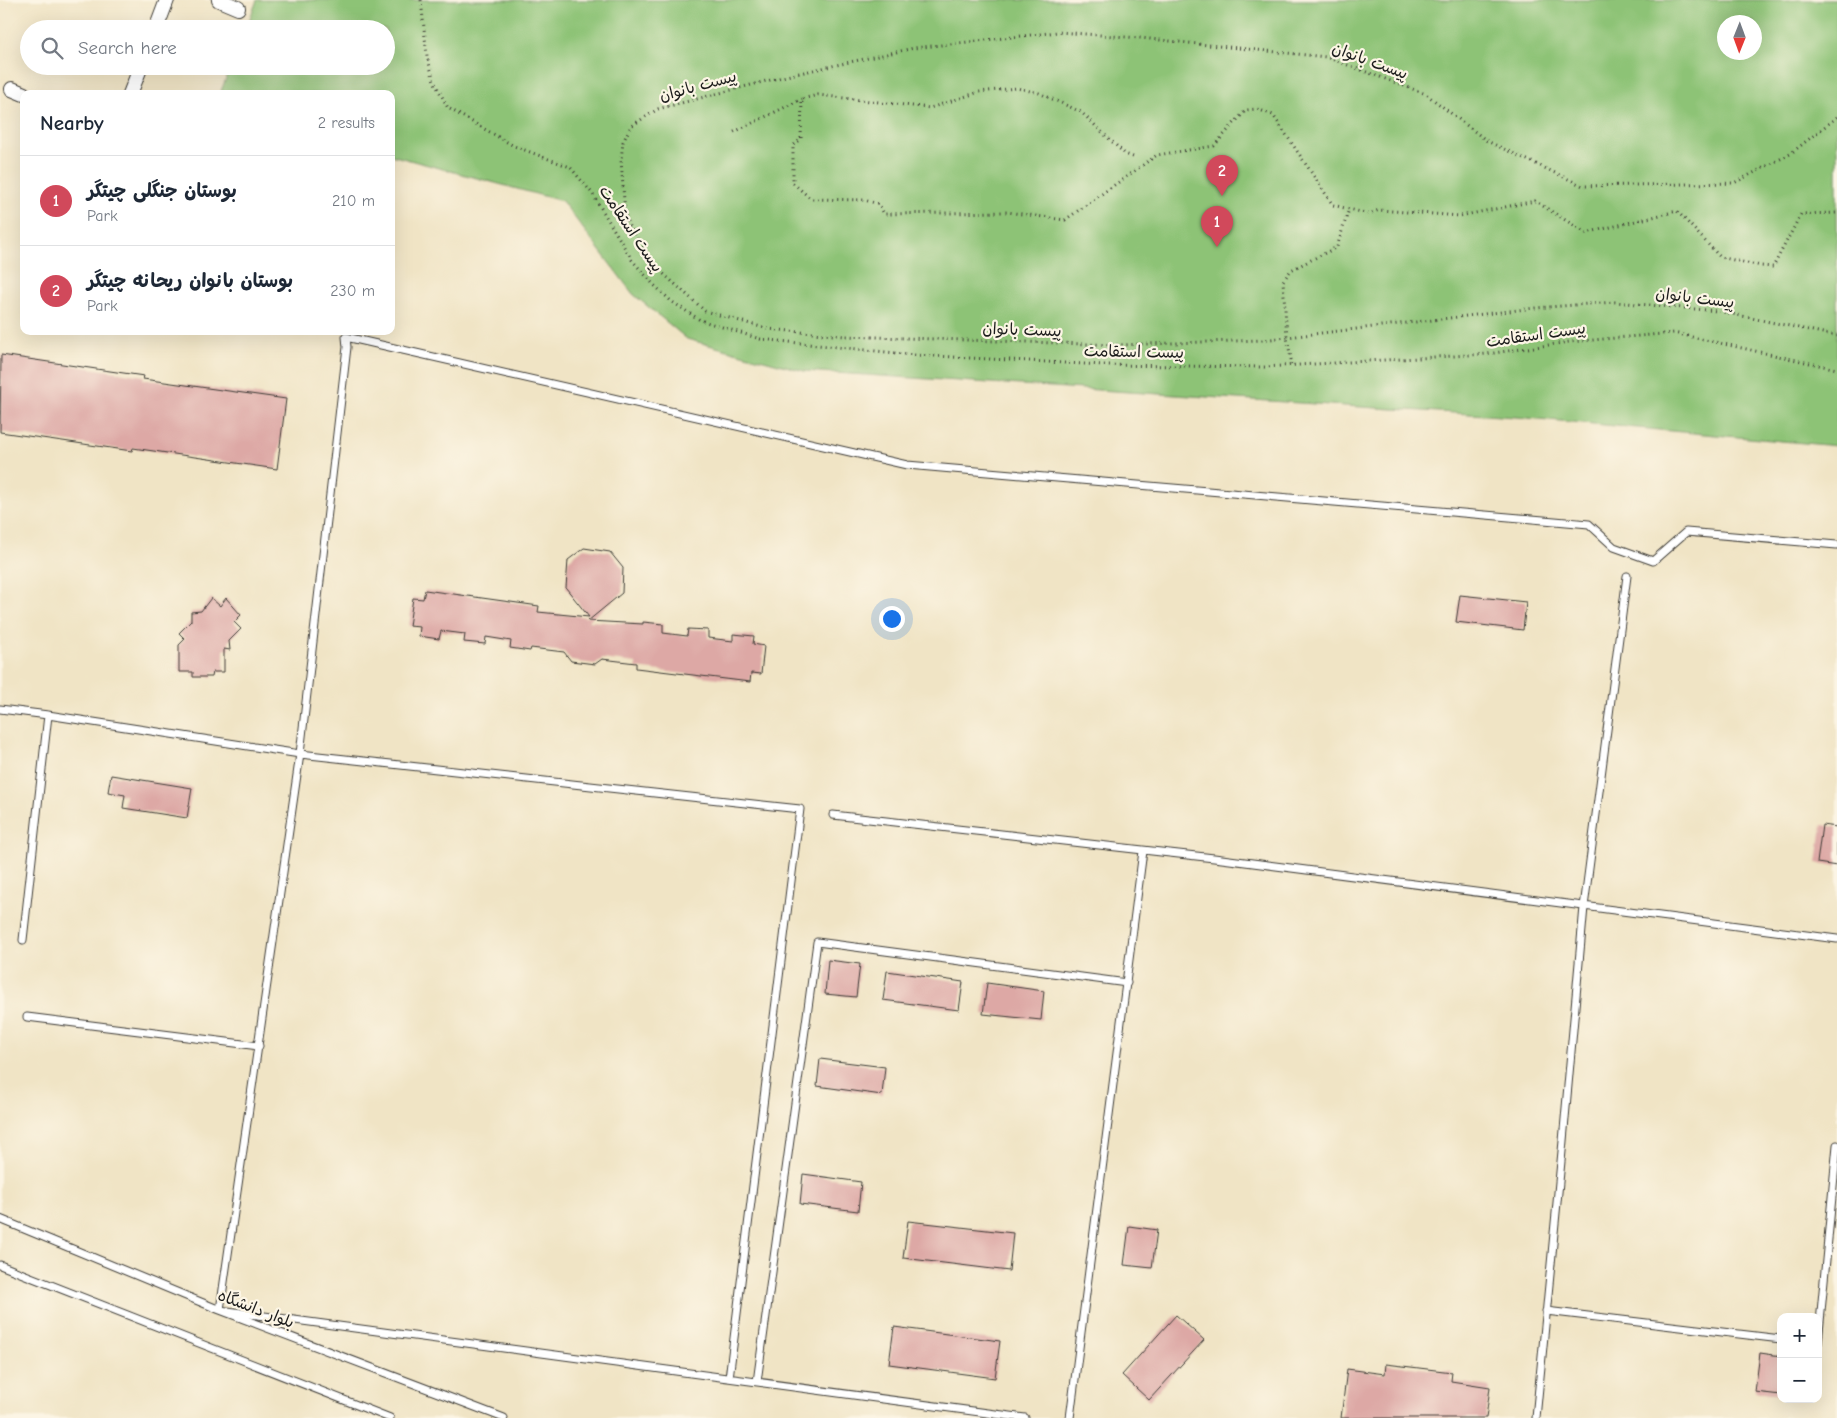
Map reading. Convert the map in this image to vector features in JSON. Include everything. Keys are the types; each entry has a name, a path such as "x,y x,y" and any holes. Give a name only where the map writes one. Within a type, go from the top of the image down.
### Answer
{"street":[{"path":"159,20 167,0"},
{"path":"219,0 238,8"},
{"path":"132,90 137,75"}],"lane":[{"path":"1025,1418 220,1310 300,754 347,347 346,337 907,465 1589,524 1614,547 1653,561 1686,532 1837,545"},
{"path":"1536,1418 1584,907 1626,576"},
{"path":"0,709 300,754 800,809 729,1378"},
{"path":"23,940 48,715"},
{"path":"833,815 1143,851 1837,938"},
{"path":"1070,1418 1143,851"},
{"path":"757,1382 817,942 1127,983"},
{"path":"27,1017 259,1046"},
{"path":"1821,1313 1837,1145"},
{"name":"بلوار دانشگاه","path":"0,1220 220,1310 504,1418"},
{"path":"0,1265 390,1418"},
{"path":"1546,1312 1777,1339"}],"path":[{"name":"پیست استقامت","path":"420,0 427,56 434,81 448,108 514,146 570,167 592,193 632,260 671,300 700,320 760,339 915,355 1103,365 1264,367 1487,354 1569,342 1674,333 1837,369"},
{"name":"پیست بانوان","path":"1837,118 1790,154 1734,183 1584,186 1487,140 1426,94 1326,57 1140,38 1058,32 914,48 786,76 658,109 631,126 623,142 621,160 622,200 629,226 656,267 705,311 768,329 845,336 1097,345 1262,340 1535,308 1615,302 1718,311 1837,336"},
{"path":"734,132 802,99 818,95 930,108 978,92 1017,88 1039,93 1081,112 1126,154 1133,157"},
{"path":"802,99 801,139 793,146 793,183 811,199 864,200 879,204 884,214 1007,212 1065,220 1156,155 1214,146 1246,110 1256,110 1272,115 1333,205 1369,214 1379,210 1460,216 1534,201 1586,233 1677,211 1720,256 1773,267 1801,214 1837,213"},
{"path":"1292,365 1283,281 1291,270 1337,247 1349,209"}],"green space":[{"path":"257,0 1837,0 1837,446 1516,417 804,371 687,339 633,294 562,201 395,156 395,90 221,90 227,75 395,75 395,20 249,20"}],"building":[{"path":"1,355 144,376 143,379 286,399 277,469 133,448 132,451 0,432"},
{"path":"584,548 610,552 623,568 622,593 588,621 663,624 663,633 687,636 688,629 708,630 708,638 733,641 733,634 754,636 753,644 764,646 761,674 751,673 750,682 636,668 636,663 602,659 595,664 571,661 564,652 531,648 530,651 510,648 511,641 486,637 485,644 464,642 465,634 441,631 439,639 419,636 420,627 409,626 413,598 423,599 425,590 539,606 538,612 589,617 566,588 568,560"},
{"path":"1460,595 1526,602 1523,630 1456,622"},
{"path":"211,598 220,606 226,598 241,615 234,622 241,629 229,641 230,650 224,649 224,672 213,672 212,677 193,677 193,672 179,672 179,645 185,639 179,633 191,621 191,612 201,611"},
{"path":"111,775 192,788 187,818 123,808 125,795 108,792"},
{"path":"1822,825 1837,827 1837,866 1817,863"},
{"path":"828,960 860,964 856,997 825,994"},
{"path":"887,971 963,982 959,1010 883,1000"},
{"path":"987,983 1044,991 1041,1020 983,1014"},
{"path":"820,1059 885,1067 882,1095 817,1086"},
{"path":"803,1174 861,1182 858,1211 800,1204"},
{"path":"908,1221 1013,1233 1009,1271 903,1258"},
{"path":"1129,1226 1157,1230 1152,1268 1124,1265"},
{"path":"1176,1315 1204,1340 1149,1400 1122,1375"},
{"path":"894,1327 1000,1341 995,1378 889,1364"},
{"path":"1760,1353 1777,1355 1777,1395 1755,1392"},
{"path":"1386,1364 1452,1372 1451,1381 1490,1387 1486,1418 1341,1418 1347,1369 1385,1374"}],"place":[{"name":"بوستان بانوان ریحانه چیتگر","path":"1222,196"},
{"name":"بوستان جنگلی چیتگر","path":"1217,247"}]}
